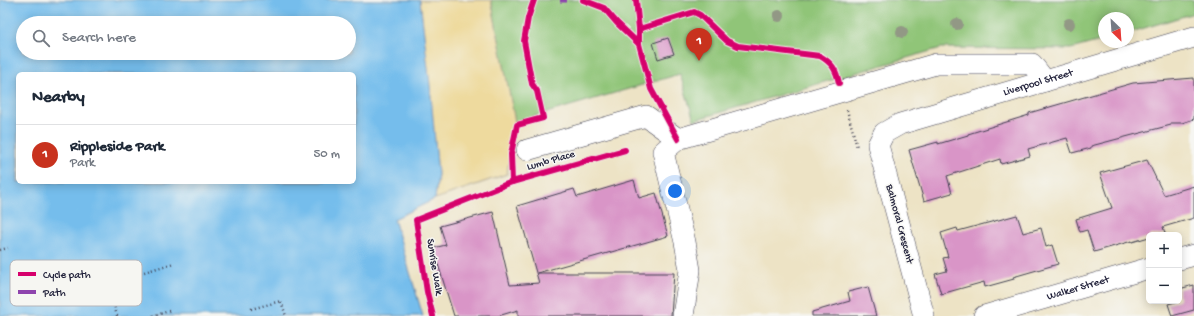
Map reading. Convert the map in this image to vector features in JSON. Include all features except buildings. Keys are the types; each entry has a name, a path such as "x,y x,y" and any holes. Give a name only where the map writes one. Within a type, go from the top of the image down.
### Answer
{"street":[{"name":"Liverpool Street","path":"884,132 900,124 1194,37"},
{"path":"670,146 936,64 1032,64 1045,81"},
{"path":"527,150 646,116 670,146 690,270 683,316"},
{"name":"Balmoral Crescent","path":"884,132 878,145 924,316"},
{"path":"1182,258 1194,255"},
{"name":"Walker Street","path":"984,316 1146,269"}],"path":[{"path":"846,107 857,147"},
{"path":"0,250 8,248"},
{"path":"142,273 174,263"},
{"path":"251,309 281,301 286,316"},
{"path":"114,306 117,316"},
{"path":"153,316 172,310"}],"green space":[{"path":"491,0 1194,0 1194,13 1134,31 1134,12 1098,12 1098,42 1071,49 941,48 694,120 680,74 515,122"}],"sand":[{"path":"420,0 491,0 515,122 507,174 435,199 438,174"}],"water":[{"path":"0,0 420,0 430,85 438,174 435,199 394,219 423,316 0,316"}],"marked path":[{"path":"560,0 567,0"}],"cycle path":[{"path":"512,182 511,154 517,125 543,118 537,91 532,84 524,41 528,18 534,0"},
{"path":"583,0 604,8 639,44"},
{"path":"636,0 639,44 651,89 678,139"},
{"path":"639,29 694,12 700,15 727,41 738,46 820,56 828,61 833,67 839,83"},
{"name":"Lumb Place","path":"433,316 427,292 416,220 512,182 625,150"}],"place":[{"name":"Rippleside Park","path":"699,61"}]}
